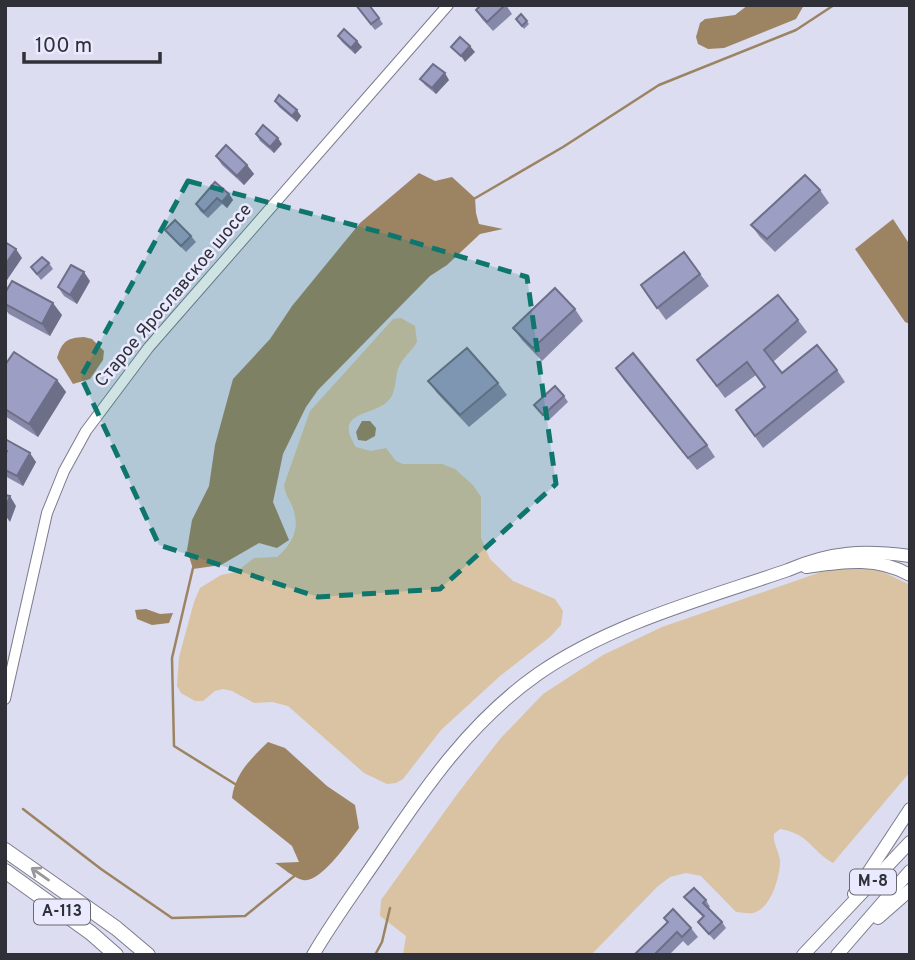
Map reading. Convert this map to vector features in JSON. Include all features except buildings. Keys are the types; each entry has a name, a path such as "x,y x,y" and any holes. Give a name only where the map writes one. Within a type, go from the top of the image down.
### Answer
{"highway":[{"path":"304,955 331,923 438,771 477,726 539,673 613,633 788,570 816,557 876,553 910,556"},
{"path":"788,570 859,560 901,570 910,575"},
{"path":"836,922 910,809"},
{"name":"М-8","path":"803,955 910,842"},
{"name":"А-113","path":"5,850 116,928 148,955"},
{"name":"А-113","path":"5,871 91,933 116,955"},
{"name":"М-8","path":"840,951 910,871"},
{"path":"840,951 910,890"},
{"path":"313,955 331,923"},
{"path":"116,928 155,955"}],"main road":[{"name":"Старое Ярославское шоссе","path":"5,699 47,513 64,471 86,431 149,347 448,5"}],"highlighted area":[{"path":"188,181 387,234 527,277 556,484 440,589 318,597 159,545 81,377"}],"shaded area":[{"path":"748,5 804,5 796,19 724,48 708,49 698,44 696,37 700,23 705,19 735,15"},
{"path":"419,173 435,181 452,177 475,198 479,224 503,229 480,234 447,265 430,276 318,390 306,407 283,454 273,502 289,540 277,548 259,543 221,565 193,569 187,550 192,520 209,486 215,445 233,379 270,339 292,306 360,223"},
{"path":"893,219 910,245 910,324 905,322 855,249"},
{"path":"401,318 415,326 417,342 400,365 389,400 352,420 349,426 350,435 356,447 371,451 386,448 396,461 403,464 442,464 455,469 473,485 481,497 481,538 490,559 513,581 555,599 563,611 561,625 550,637 500,676 441,730 403,779 387,784 364,773 288,706 272,702 254,703 223,689 215,691 203,701 195,701 181,693 177,686 179,657 200,588 221,575 236,572 254,558 277,557 287,546 294,534 296,521 284,485 310,411 393,319"},
{"path":"84,337 92,339 104,351 103,360 90,379 73,384 57,358 66,342"},
{"path":"362,421 370,421 376,428 375,436 366,441 358,440 356,432"},
{"path":"850,567 881,571 910,585 910,772 833,863 798,835 780,829 774,834 780,861 776,883 765,905 753,913 736,912 701,876 686,873 670,877 657,887 591,955 403,955 406,936 380,916 381,900 500,739 543,694 603,655 662,627 821,572"},
{"path":"146,609 160,614 173,613 169,623 152,625 137,619 135,610"},
{"path":"268,742 285,748 327,786 355,805 359,828 334,860 310,879 300,879 275,863 299,862 292,846 232,798 240,774"}],"waterway":[{"path":"472,200 563,147 659,85 796,30 834,5"},
{"path":"193,568 172,658 174,746 235,784"},
{"path":"23,809 101,869 172,918 245,916 298,873"},
{"path":"375,955 382,942 390,908"}]}
